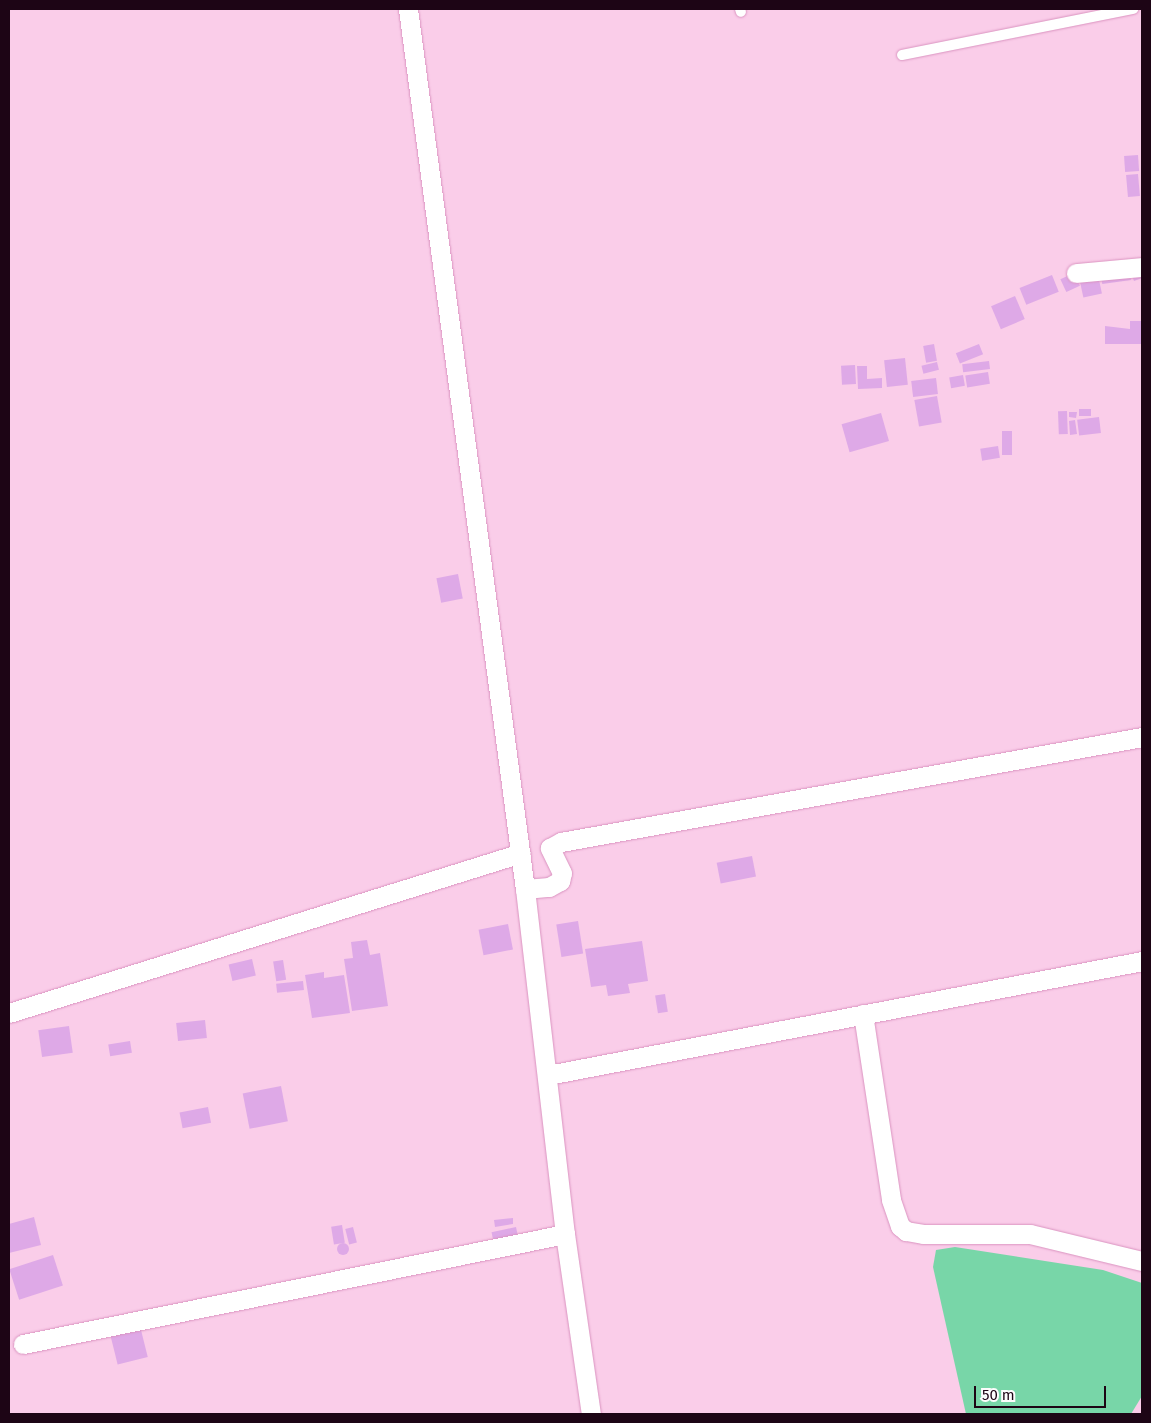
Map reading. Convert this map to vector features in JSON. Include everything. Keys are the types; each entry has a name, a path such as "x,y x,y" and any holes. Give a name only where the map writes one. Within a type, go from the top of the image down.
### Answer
{"street":[{"path":"408,9 521,853 565,1234 591,1414"},
{"path":"1076,273 1142,267"},
{"path":"525,889 549,886 560,881 562,873 550,848 560,842 1142,737"},
{"path":"9,1013 521,853"},
{"path":"548,1075 1142,961"},
{"path":"863,1014 891,1200 900,1226 906,1231 923,1234 1030,1234 1142,1261"},
{"path":"23,1344 565,1234"}],"lane":[{"path":"902,55 1133,9"}],"shaded area":[{"path":"955,1247 1103,1270 1142,1283 1142,1396 1131,1414 966,1414 933,1267 936,1250"}],"building":[{"path":"1138,155 1139,171 1125,172 1124,156"},
{"path":"1138,174 1140,196 1128,197 1126,175"},
{"path":"1142,269 1142,278 1134,281 1131,273"},
{"path":"1074,273 1080,286 1066,292 1060,279"},
{"path":"1130,273 1131,280 1102,284 1101,277"},
{"path":"1052,275 1059,292 1026,305 1020,288"},
{"path":"1098,275 1102,294 1083,298 1079,279"},
{"path":"1015,296 1025,319 1001,329 991,306"},
{"path":"1130,321 1142,321 1142,344 1105,344 1105,326 1130,329"},
{"path":"934,344 937,361 926,363 923,346"},
{"path":"979,344 983,354 960,364 956,353"},
{"path":"905,358 908,385 887,387 884,360"},
{"path":"989,361 990,369 963,372 962,364"},
{"path":"937,362 939,370 923,374 921,366"},
{"path":"855,365 856,384 842,385 841,366"},
{"path":"857,366 867,366 867,379 882,378 882,388 858,389"},
{"path":"988,372 990,384 967,387 965,376"},
{"path":"963,375 965,386 951,388 949,377"},
{"path":"936,378 938,394 913,397 911,381"},
{"path":"937,396 942,423 919,427 914,400"},
{"path":"1079,409 1091,409 1091,416 1079,416"},
{"path":"1058,411 1067,411 1068,434 1059,434"},
{"path":"1069,412 1077,412 1076,418 1069,417"},
{"path":"881,413 889,441 850,452 842,424"},
{"path":"1099,417 1101,433 1079,436 1077,420"},
{"path":"1075,420 1077,434 1070,435 1069,421"},
{"path":"1002,431 1012,431 1012,455 1002,455"},
{"path":"998,446 1000,458 982,461 980,449"},
{"path":"458,574 463,599 441,603 436,578"},
{"path":"752,856 756,877 721,883 717,863"},
{"path":"578,921 583,954 561,957 556,924"},
{"path":"508,924 513,950 484,955 479,930"},
{"path":"367,940 370,955 380,953 388,1006 352,1011 344,959 353,958 351,942"},
{"path":"642,941 648,981 628,984 630,993 608,996 606,985 591,987 585,949"},
{"path":"252,959 256,976 232,981 229,964"},
{"path":"283,960 286,980 276,981 273,962"},
{"path":"324,972 324,978 344,975 350,1013 312,1018 305,975"},
{"path":"303,981 304,990 277,993 276,984"},
{"path":"665,994 668,1012 658,1013 655,996"},
{"path":"205,1020 207,1038 178,1041 176,1023"},
{"path":"69,1026 73,1053 42,1057 38,1030"},
{"path":"130,1041 132,1053 110,1056 108,1044"},
{"path":"281,1086 288,1121 250,1129 243,1093"},
{"path":"208,1107 211,1123 183,1128 180,1113"},
{"path":"34,1217 41,1245 9,1253 9,1224"},
{"path":"513,1218 513,1224 495,1227 494,1220"},
{"path":"342,1225 345,1243 334,1244 331,1227"},
{"path":"353,1227 357,1243 349,1244 345,1229"},
{"path":"516,1227 519,1241 494,1246 492,1232"},
{"path":"341,1243 345,1243 349,1249 345,1255 341,1255 337,1251 337,1247"},
{"path":"53,1255 63,1285 19,1300 9,1269"},
{"path":"140,1326 148,1357 118,1365 110,1333"}]}
